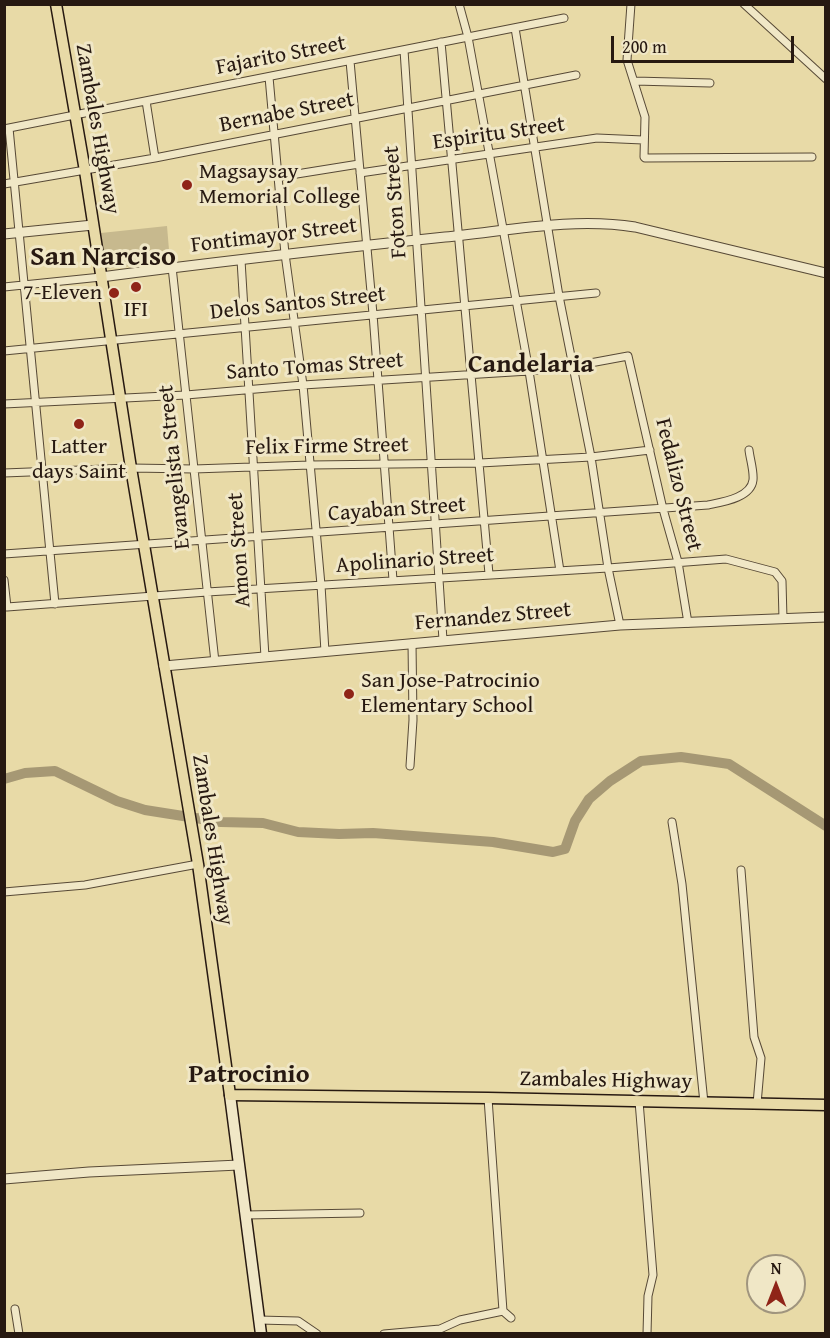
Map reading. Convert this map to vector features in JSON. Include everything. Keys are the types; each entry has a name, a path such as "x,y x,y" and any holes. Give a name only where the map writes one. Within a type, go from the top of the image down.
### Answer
{"main road":[{"name":"Zambales Highway","path":"56,4 85,171 130,468 198,864 230,1095 825,1105"},
{"path":"230,1095 261,1334"}],"street":[{"path":"459,4 468,37 529,371 560,571"},
{"path":"631,4 627,60 645,117 643,140 645,158 812,157"},
{"path":"744,4 825,79"},
{"name":"Fajarito Street","path":"7,129 564,18"},
{"path":"515,28 560,296 620,625"},
{"path":"441,42 489,574"},
{"name":"Foton Street","path":"404,50 442,640"},
{"path":"350,61 373,314 393,580"},
{"name":"Bernabe Street","path":"4,184 155,158 576,75"},
{"path":"269,77 285,254 303,385 325,652"},
{"path":"635,81 710,83"},
{"path":"146,101 155,158"},
{"path":"7,129 31,348 55,604"},
{"name":"Espiritu Street","path":"360,173 597,138 643,140"},
{"path":"278,177 359,164"},
{"name":"Fontimayor Street","path":"4,287 367,245 549,226 609,223 635,227 825,273"},
{"path":"4,234 93,225"},
{"name":"Amon Street","path":"241,260 265,657"},
{"name":"Evangelista Street","path":"172,267 214,662"},
{"name":"Delos Santos Street","path":"4,351 596,293"},
{"name":"Santo Tomas Street","path":"4,404 186,395 303,385 529,371 628,356"},
{"name":"Fedalizo Street","path":"628,356 663,509 678,562 688,622"},
{"name":"Felix Firme Street","path":"4,473 130,468 194,469 384,463 480,463 591,457 650,450"},
{"name":"Cayaban Street","path":"4,554 390,529 716,503 738,497 748,490 753,481 749,450"},
{"name":"Apolinario Street","path":"4,580 7,607 726,559 775,572 782,581 783,619"},
{"name":"Fernandez Street","path":"164,666 620,625 825,618"},
{"path":"410,766 412,643"},
{"path":"672,822 682,884 704,1103"},
{"path":"4,892 85,885 198,864"},
{"path":"741,870 754,1037 761,1058 758,1104"},
{"path":"488,1098 503,1311 511,1318"},
{"path":"639,1101 653,1275 648,1296 647,1334"},
{"path":"4,1179 89,1172 239,1165"},
{"path":"245,1215 360,1213"},
{"path":"15,1309 18,1334"},
{"path":"384,1334 440,1329 460,1320 503,1311"},
{"path":"259,1320 298,1321 317,1334"}],"shaded area":[{"path":"167,226 170,262 104,269 101,233"}],"waterway":[{"path":"4,779 25,773 55,771 117,801 145,810 221,822 263,823 298,832 373,833 493,842 553,852 565,849 575,821 589,799 610,781 641,761 681,757 729,764 826,826"}],"place":[{"name":"Magsaysay Memorial College","path":"187,185"},
{"name":"IFI","path":"136,287"},
{"name":"7-Eleven","path":"114,293"},
{"name":"Latter days Saint","path":"79,424"},
{"name":"San Jose-Patrocinio Elementary School","path":"349,694"}],"district":[{"name":"San Narciso","path":"103,258"},
{"name":"Candelaria","path":"531,365"},
{"name":"Patrocinio","path":"249,1075"}]}
